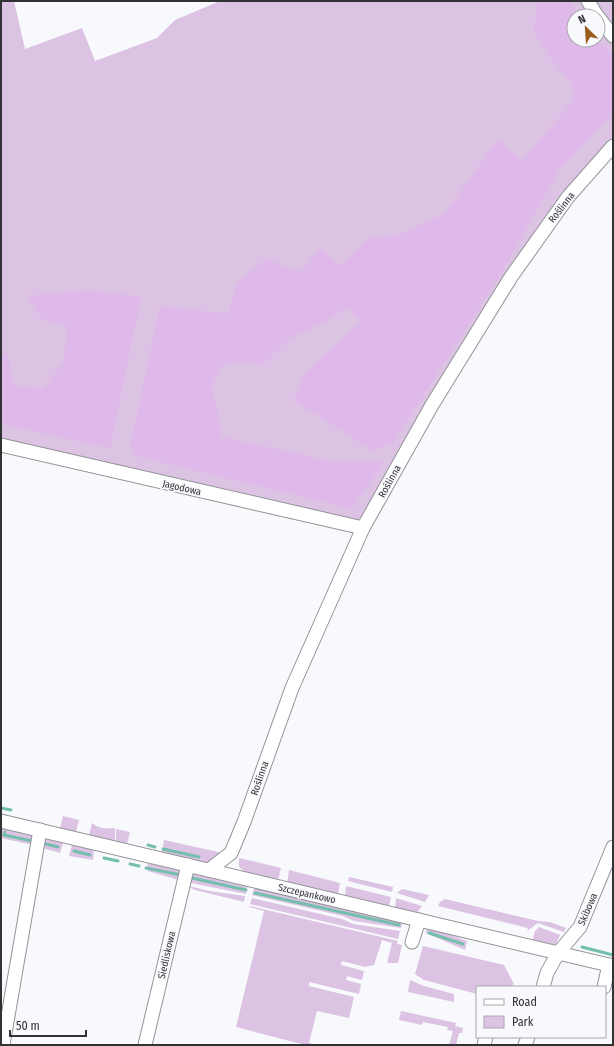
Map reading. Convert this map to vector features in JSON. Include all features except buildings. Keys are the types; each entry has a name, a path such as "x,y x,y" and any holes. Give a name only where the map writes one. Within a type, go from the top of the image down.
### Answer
{"street":[{"path":"606,28 613,36"},
{"name":"Roślinna","path":"233,876 231,853 244,822 292,688 363,528 432,405 511,277 568,197 613,146"},
{"name":"Jagodowa","path":"1,445 363,528"},
{"name":"Szczepankowo","path":"1,821 611,965"},
{"path":"3,1045 40,830"},
{"name":"Skibowa","path":"543,986 547,973 558,953 580,927 613,847"},
{"name":"Roślinna","path":"209,870 231,853"},
{"name":"Siedliskowa","path":"146,1045 188,865"},
{"path":"412,942 419,920"},
{"path":"604,986 611,965"}],"green space":[{"path":"1,1 14,1 25,49 82,28 95,61 157,38 175,20 220,1 583,1 587,8 566,8 566,48 606,48 606,33 613,41 613,139 564,196 364,518 351,522 1,440"},
{"path":"592,1 613,1 613,29 606,20 606,8 597,8"},
{"path":"63,816 79,820 76,832 74,833 61,830 60,828"},
{"path":"92,823 103,828 115,828 115,843 90,837 89,835"},
{"path":"1,826 32,835 33,845 1,838"},
{"path":"116,829 130,832 127,844 116,843"},
{"path":"48,838 62,841 63,843 60,853 42,848 44,841"},
{"path":"164,840 223,853 213,861 206,863 163,854"},
{"path":"74,843 94,848 93,860 69,856"},
{"path":"239,858 281,868 278,880 276,881 247,874 239,867"},
{"path":"152,862 176,868 181,875 182,881 148,871 147,865"},
{"path":"289,870 340,883 338,894 336,895 287,884"},
{"path":"195,872 247,887 246,894 186,882 192,873"},
{"path":"349,877 393,887 392,892 348,881"},
{"path":"185,885 209,891 245,896 244,902 195,890"},
{"path":"257,886 399,920 402,924 401,928 354,921 343,916 252,895"},
{"path":"346,886 391,897 389,906 387,907 345,897"},
{"path":"402,889 429,895 425,902 397,893"},
{"path":"252,898 342,919 353,924 400,931 398,939 250,904"},
{"path":"396,898 422,906 416,914 395,909"},
{"path":"445,899 538,921 550,922 566,928 564,932 538,923 527,931 528,928 438,906 440,902"},
{"path":"249,907 398,941 397,944 402,945 398,963 387,963 392,943 382,940 374,965 365,967 342,961 341,965 364,971 362,980 347,976 346,980 361,984 359,994 309,982 309,986 354,997 349,1018 317,1011 309,1043 317,1045 305,1045 236,1027 264,911"},
{"path":"539,927 560,935 556,944 545,945 532,942 535,931"},
{"path":"432,928 467,941 465,950 426,933 426,930"},
{"path":"423,946 504,965 514,984 512,986 476,986 476,994 424,980 415,974"},
{"path":"410,980 424,986 454,994 454,1002 408,992"},
{"path":"401,1011 456,1023 455,1026 463,1028 462,1033 459,1033 456,1045 449,1045 453,1031 447,1030 448,1027 423,1022 422,1025 399,1020"}],"shaded area":[{"path":"538,1 571,1 575,8 566,8 566,48 605,48 613,55 613,114 561,167 502,272 393,443 372,451 294,400 305,373 362,321 346,308 323,323 290,338 261,366 248,362 223,364 212,385 222,437 335,462 385,461 352,509 136,456 130,447 160,306 229,314 236,284 266,259 300,272 321,249 340,266 370,237 398,236 445,213 498,140 522,161 573,101 573,84 548,55 534,32"},
{"path":"89,290 141,297 110,448 1,424 1,353 7,354 14,386 43,388 64,362 67,325 43,320 27,296"}],"waterway":[{"path":"1,808 11,810"},
{"path":"5,832 4,835 32,841"},
{"path":"46,844 58,847"},
{"path":"148,845 155,847"},
{"path":"163,849 199,857"},
{"path":"74,851 90,855"},
{"path":"104,858 118,861"},
{"path":"130,864 139,866"},
{"path":"146,868 181,875"},
{"path":"192,878 246,890"},
{"path":"255,893 399,925"},
{"path":"429,933 463,944"},
{"path":"582,947 613,955"}]}
